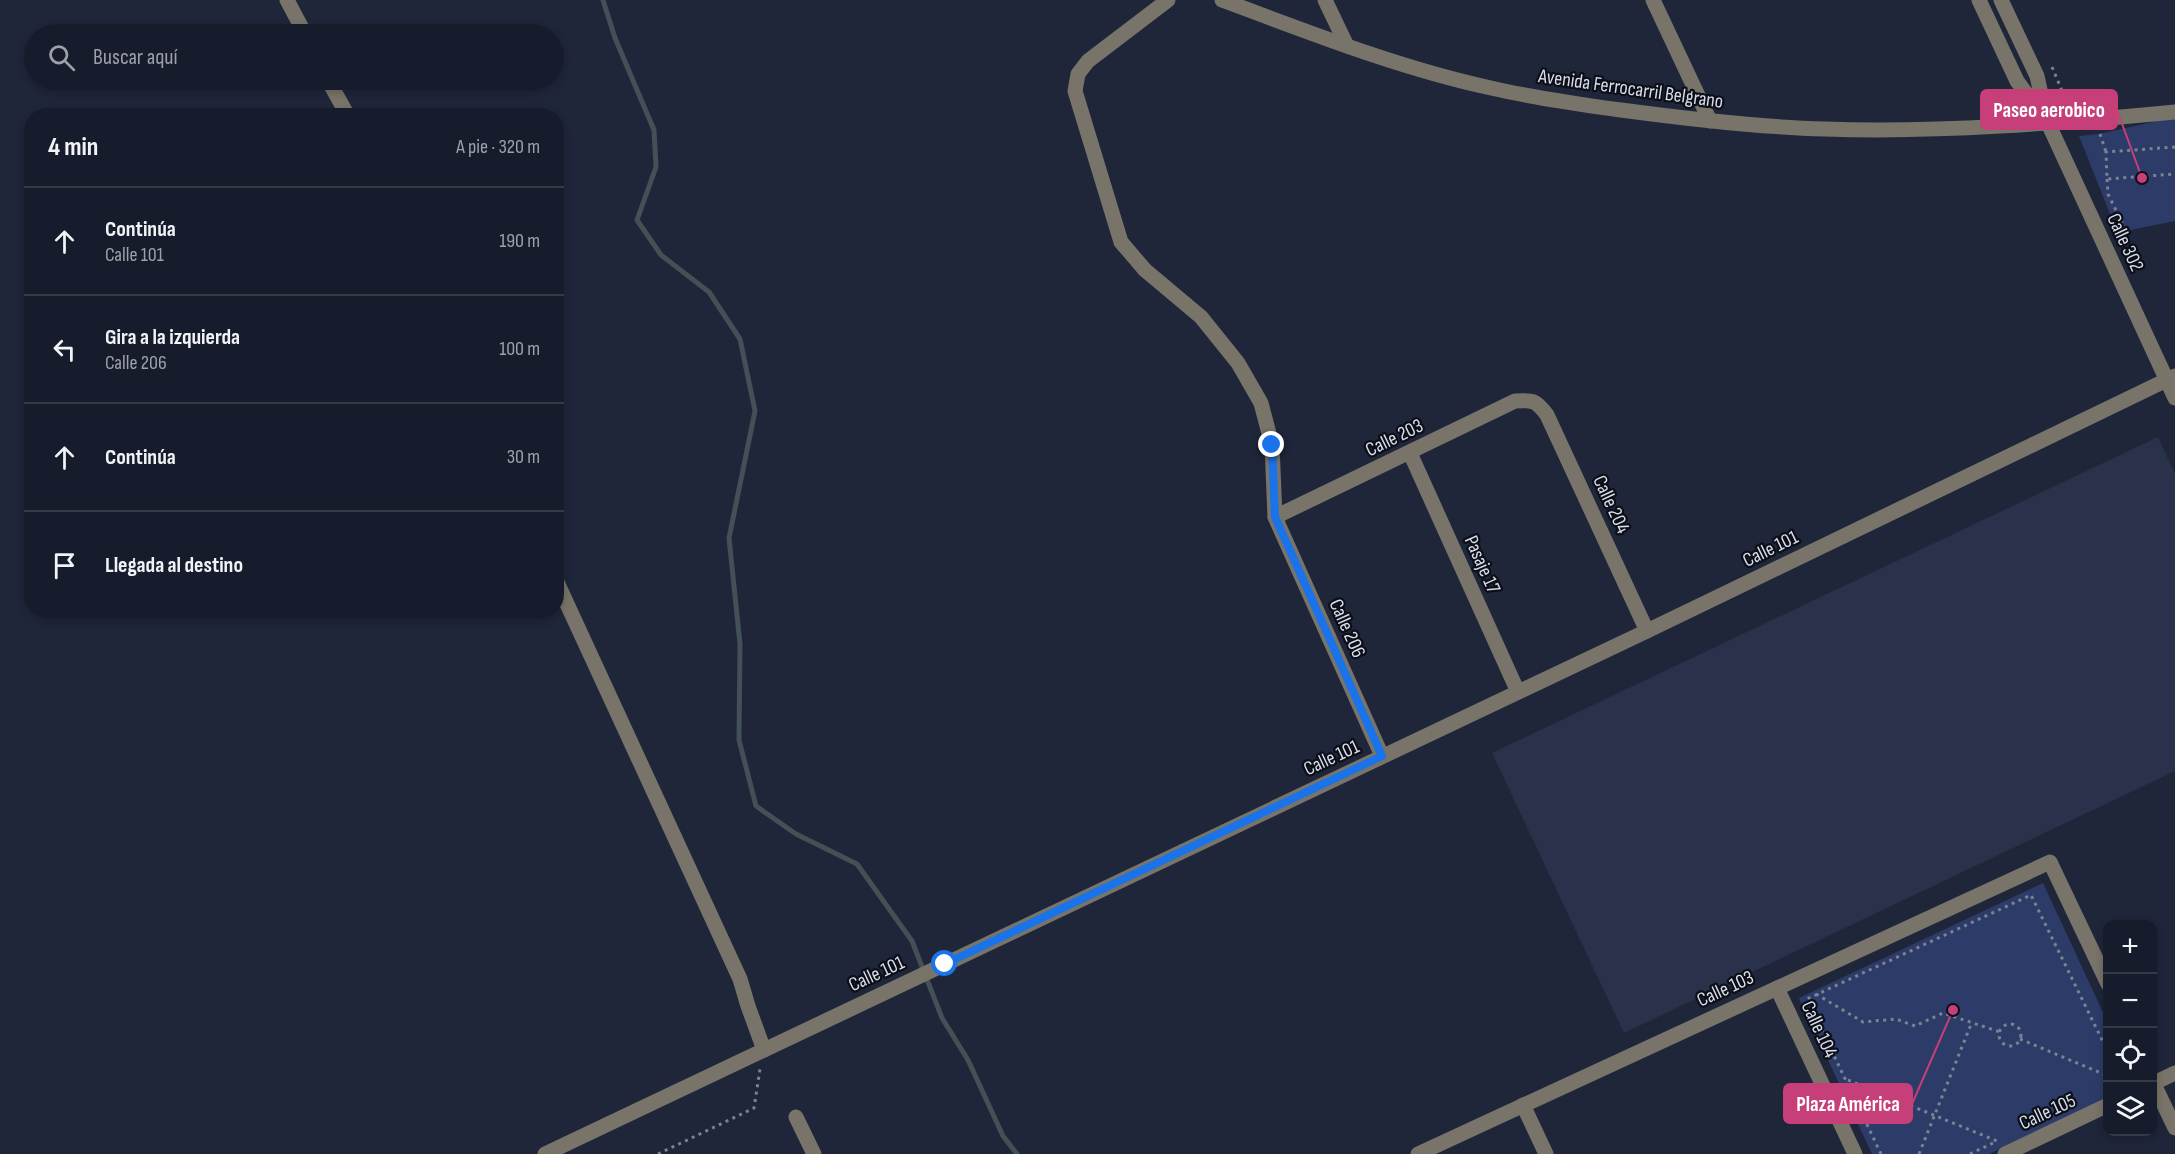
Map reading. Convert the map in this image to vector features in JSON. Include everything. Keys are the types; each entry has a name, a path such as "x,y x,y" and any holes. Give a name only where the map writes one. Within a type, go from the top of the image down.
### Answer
{"street":[{"path":"287,0 300,24"},
{"path":"1168,0 1088,61 1078,74 1075,91 1121,242 1145,270 1201,317 1238,363 1261,403 1272,445 1275,517"},
{"name":"Avenida Ferrocarril Belgrano","path":"1222,0 1347,46 1439,75 1491,88 1552,100 1710,121 1824,129 1914,129 2048,123 2175,112"},
{"path":"1326,0 1347,46"},
{"path":"1653,0 1710,121"},
{"name":"Calle 302","path":"1979,0 2017,81 2048,123 2171,378 2175,398"},
{"name":"Calle 302","path":"2001,0 2037,76 2048,123"},
{"path":"334,90 344,108"},
{"name":"Calle 101","path":"545,1154 1647,631 2171,378"},
{"name":"Calle 203","path":"1275,517 1515,401 1532,400"},
{"name":"Calle 204","path":"1532,400 1548,415 1647,631"},
{"name":"Pasaje 17","path":"1410,453 1518,692"},
{"name":"Calle 206","path":"1275,517 1382,756"},
{"path":"564,597 740,979 764,1050"},
{"name":"Calle 103","path":"1418,1154 2050,862 2103,974"},
{"name":"Calle 104","path":"1777,988 1855,1154"},
{"path":"2157,1080 2175,1073"},
{"path":"2157,1090 2175,1128"},
{"path":"1523,1105 1546,1154"},
{"name":"Calle 105","path":"2001,1148 2103,1107"},
{"path":"796,1117 814,1154"}],"path":[{"path":"2126,231 2108,194 2106,152 2175,147"},
{"path":"2107,179 2175,174"},
{"path":"1881,1154 1807,999 1816,994 2031,895 2103,1042"},
{"path":"1816,994 1863,1022 1896,1019 1915,1026 1943,1013 2000,1032"},
{"path":"1919,1154 1972,1022"},
{"path":"2007,1025 2014,1025 2020,1029 2020,1039 2016,1044 2009,1046 2001,1039 2000,1032 2007,1025"},
{"path":"2020,1039 2103,1074"},
{"path":"658,1154 754,1108 764,1050"},
{"path":"1846,1080 1935,1114 2001,1148"}],"shaded area":[{"path":"2175,117 2175,221 2126,231 2114,224 2079,136 2099,134"},
{"path":"2158,437 2175,474 2175,771 1624,1033 1492,753"},
{"path":"2043,883 2103,1012 2103,1100 1989,1154 1872,1154 1799,998"}],"waterway":[{"path":"603,0 615,38 654,130 656,167 637,220 661,255 709,292 740,339 755,411 729,538 740,644 739,740 756,806 796,834 857,864 912,941 942,1018 968,1060 1003,1136 1017,1154"}],"place":[{"name":"Paseo aerobico","path":"2142,178"},
{"name":"Plaza América","path":"1953,1010"}],"route":[{"path":"945,964 1382,756 1275,517 1272,445"}]}
